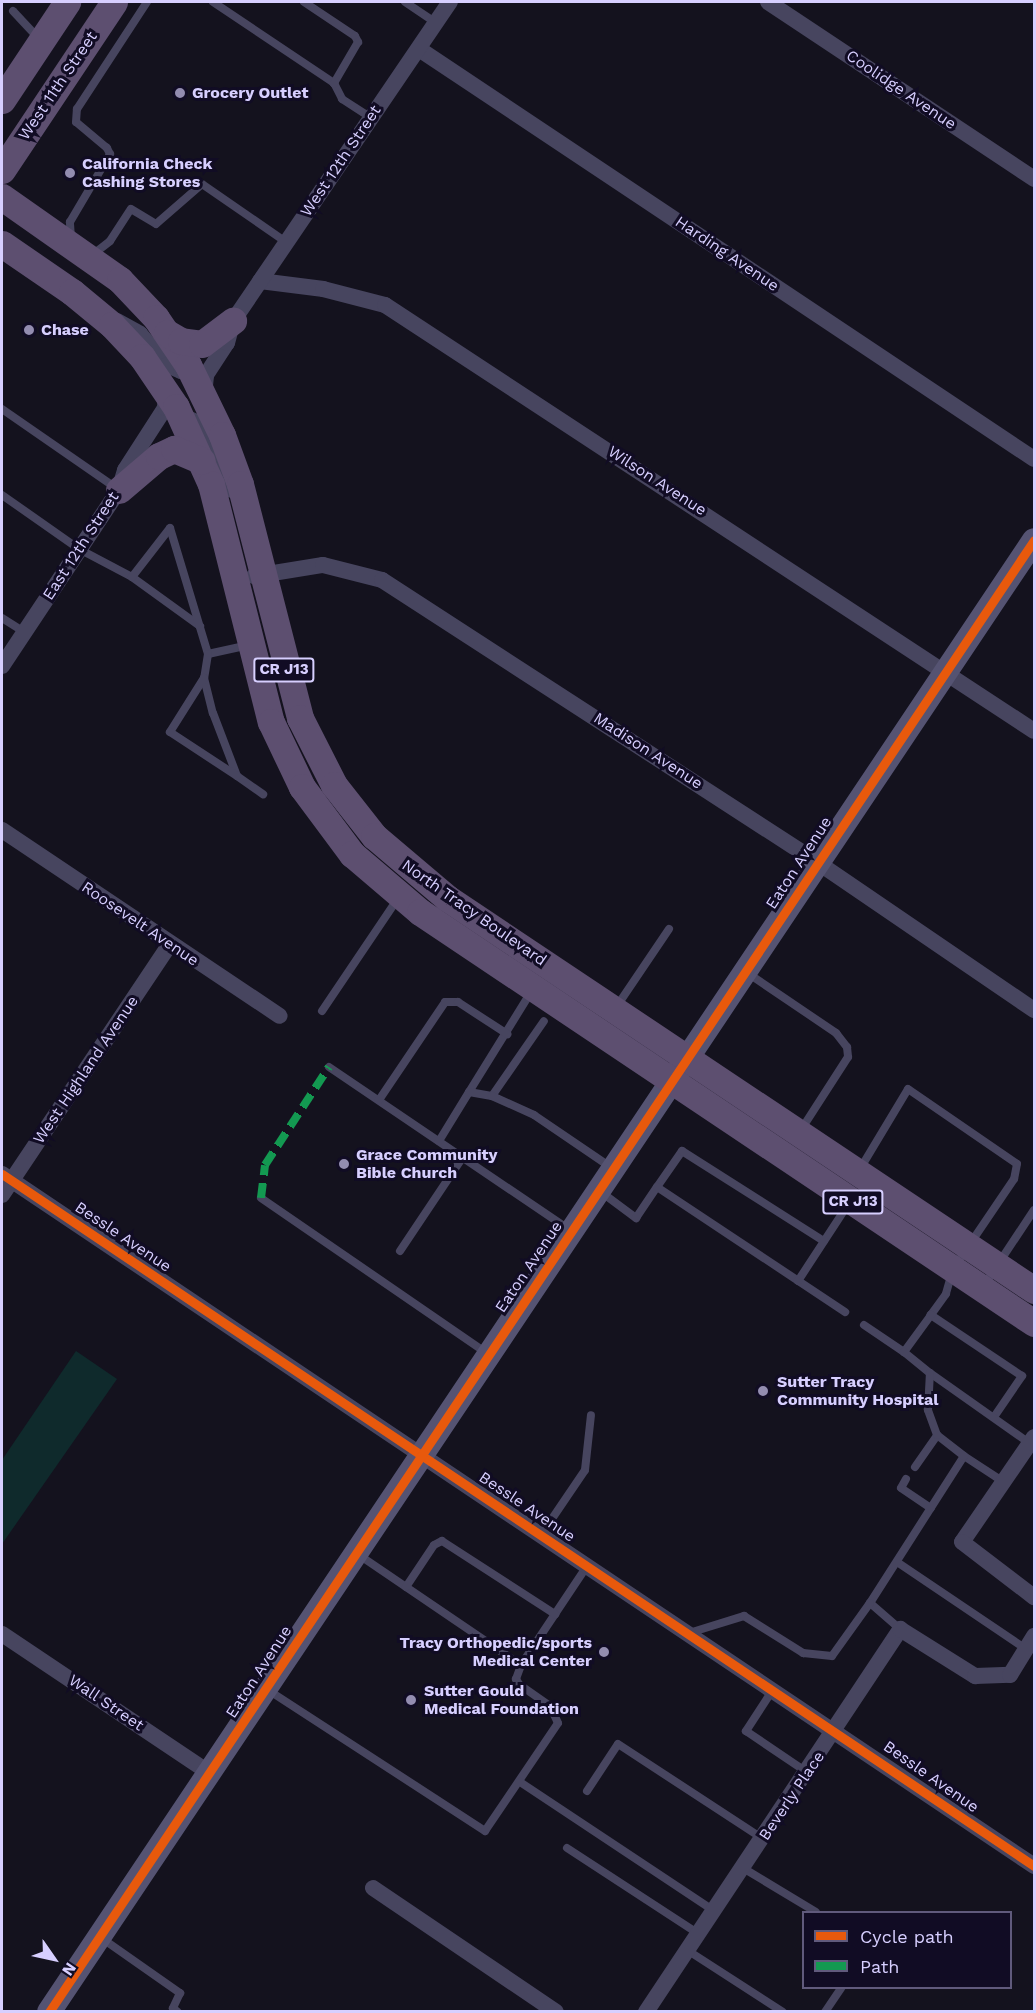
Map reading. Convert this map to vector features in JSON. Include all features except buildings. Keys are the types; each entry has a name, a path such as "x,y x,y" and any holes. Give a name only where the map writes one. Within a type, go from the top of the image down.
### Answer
{"main road":[{"path":"2,100 67,2"},
{"name":"West 11th Street","path":"2,170 114,2"},
{"name":"North Tracy Boulevard","path":"2,197 81,250 134,293 167,333 201,368 204,397 232,459 247,509 291,694 321,763 359,820 408,886 533,989 1035,1323"},
{"name":"North Tracy Boulevard","path":"2,244 98,312 132,345 166,390 169,417 202,461 236,580 250,645 271,722 302,787 352,854 615,1010 1035,1290"},
{"path":"167,333 181,342 202,344 233,321"},
{"path":"119,490 159,456 174,449 202,461"}],"street":[{"name":"West 12th Street","path":"233,321 450,2"},
{"name":"Coolidge Avenue","path":"768,2 1035,179"},
{"name":"Harding Avenue","path":"418,49 1035,459"},
{"name":"Wilson Avenue","path":"260,281 323,288 385,305 1035,731"},
{"path":"98,312 140,334 167,364 201,368 227,343 233,321"},
{"path":"169,417 199,423 225,482 247,509"},
{"name":"East 12th Street","path":"2,666 119,490 125,470 169,417"},
{"name":"Eaton Avenue","path":"49,2012 267,1690 421,1454 817,862 1035,540"},
{"name":"Madison Avenue","path":"236,580 323,565 382,580 817,862 1035,1010"},
{"name":"Roosevelt Avenue","path":"2,830 170,945 280,1016"},
{"name":"West Highland Avenue","path":"2,1195 6,1177 170,945"},
{"name":"Bessle Avenue","path":"6,1177 772,1691 836,1730 1035,1866"},
{"path":"1033,1442 1002,1481 962,1542 1035,1597"},
{"path":"900,1629 975,1676 1010,1675 1030,1642"},
{"name":"Beverly Place","path":"646,2012 808,1773 900,1629"},
{"name":"Wall Street","path":"2,1634 210,1773"},
{"path":"373,1888 556,2012"}],"lane":[{"path":"147,2 77,109 76,122 83,131 107,148 110,154 70,222 81,250 110,241 131,209 156,225 202,184 286,242"},
{"path":"213,2 334,83 342,99 370,117"},
{"path":"304,2 358,42 334,83"},
{"path":"405,2 436,23"},
{"path":"13,10 41,41"},
{"path":"2,409 119,490"},
{"path":"2,495 79,549 132,578 200,626"},
{"path":"132,578 170,528 208,654 204,678 170,732 263,794"},
{"path":"2,618 24,632"},
{"path":"208,654 250,645"},
{"path":"204,678 213,713 237,776"},
{"path":"322,1011 408,886"},
{"path":"615,1010 669,929"},
{"path":"745,972 836,1033 848,1047 848,1057 799,1133"},
{"path":"438,1141 507,1034 533,989"},
{"path":"379,1100 445,1002 458,1002 507,1034"},
{"path":"492,1096 544,1021"},
{"path":"329,1067 571,1231"},
{"path":"858,1172 908,1089 1017,1164 1014,1179 953,1269 946,1294 904,1352"},
{"path":"469,1092 492,1096 534,1115 613,1169"},
{"path":"598,1190 636,1218 682,1151 824,1241"},
{"path":"400,1251 463,1157"},
{"path":"657,1187 845,1312"},
{"path":"261,1198 488,1354"},
{"path":"798,1281 851,1201"},
{"path":"982,1288 1035,1210"},
{"path":"931,1315 1023,1376 994,1417"},
{"path":"864,1325 930,1373 1033,1442"},
{"path":"930,1373 928,1410 937,1435 1002,1481"},
{"path":"541,1535 585,1470 591,1415"},
{"path":"915,1467 937,1435"},
{"path":"687,1633 744,1616 803,1653 832,1656 870,1604 964,1456"},
{"path":"906,1479 901,1488 931,1508"},
{"path":"406,1587 434,1545 442,1541 555,1614"},
{"path":"356,1553 521,1665"},
{"path":"897,1562 1030,1642"},
{"path":"267,1690 478,1830 485,1831 492,1826 558,1723 550,1706 519,1684 516,1679 521,1665 587,1566"},
{"path":"870,1604 900,1629"},
{"path":"772,1691 746,1731 808,1773"},
{"path":"587,1791 618,1744 763,1839"},
{"path":"520,1782 714,1911"},
{"path":"567,1848 699,1934"},
{"path":"743,1868 814,1911"},
{"path":"100,1937 180,1993 173,2008 178,2012"},
{"path":"687,1950 783,2012"},
{"path":"825,2012 840,1989"}],"green space":[{"path":"76,1351 117,1379 2,1544 2,1460"}],"marked path":[{"path":"261,1198 265,1165 329,1067"}],"cycle path":[{"path":"49,2012 1034,540"},
{"path":"2,1174 1034,1866"}],"place":[{"name":"Grocery Outlet","path":"180,93"},
{"name":"California Check Cashing Stores","path":"70,173"},
{"name":"Chase","path":"29,330"},
{"name":"Grace Community Bible Church","path":"344,1164"},
{"name":"Sutter Tracy Community Hospital","path":"763,1391"},
{"name":"Tracy Orthopedic/sports Medical Center","path":"604,1652"},
{"name":"Sutter Gould Medical Foundation","path":"411,1700"}]}
